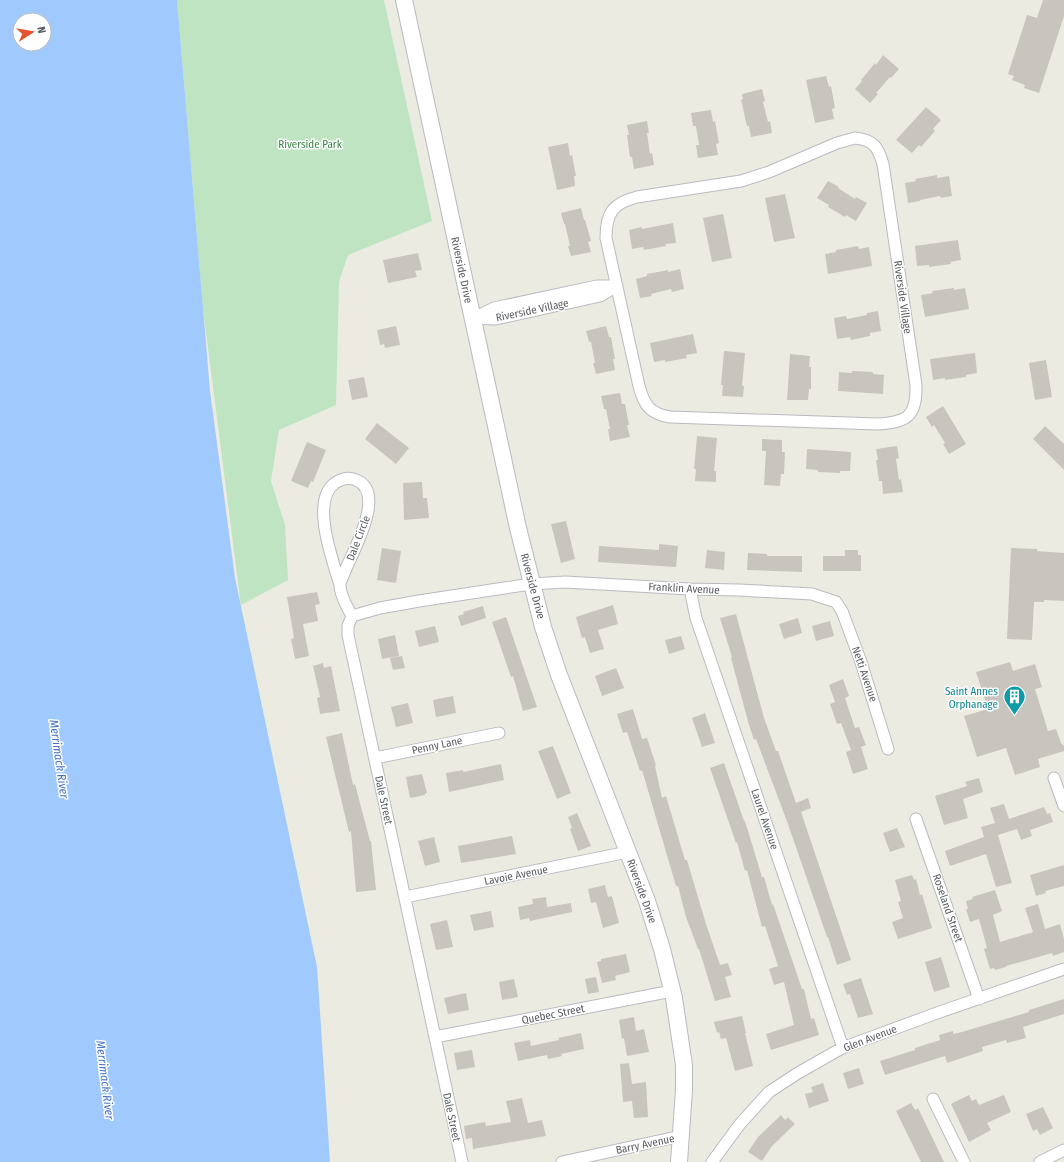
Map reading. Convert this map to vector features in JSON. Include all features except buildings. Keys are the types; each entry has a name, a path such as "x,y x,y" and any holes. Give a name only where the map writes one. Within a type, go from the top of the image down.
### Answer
{"main road":[{"name":"Riverside Drive","path":"404,0 531,584 559,675 647,901 662,949 672,991 684,1065 684,1090 679,1162"}],"street":[{"name":"Riverside Village","path":"847,139 864,139 873,144 879,151 883,164 916,385 915,405 911,413 905,419 896,422 877,424 670,417 655,413 646,404 640,392 617,286 606,238 606,229 608,218 613,210 625,200 741,181 769,172 847,139"},
{"name":"Riverside Village","path":"472,318 501,306 597,286 617,286"},
{"name":"Dale Circle","path":"340,584 362,531 370,502 368,493 364,486 357,480 349,479 340,480 333,485 328,492 323,512 325,530 340,584 352,616"},
{"name":"Franklin Avenue","path":"531,584 565,582 812,594 836,602"},
{"path":"352,616 380,608 531,584"},
{"name":"Laurel Avenue","path":"690,589 696,618 843,1048"},
{"name":"Netti Avenue","path":"836,602 842,611 861,662 888,749"},
{"name":"Dale Street","path":"352,616 348,626 348,635 462,1162"},
{"name":"Penny Lane","path":"375,758 499,733"},
{"path":"1054,778 1064,806"},
{"name":"Roseland Street","path":"916,819 979,999"},
{"name":"Lavoie Avenue","path":"404,897 628,852"},
{"name":"Glen Avenue","path":"712,1162 740,1124 769,1092 798,1073 843,1048 937,1013 1064,970"},
{"name":"Quebec Street","path":"435,1037 672,991"},
{"path":"933,1099 964,1162"},
{"name":"Barry Avenue","path":"562,1162 681,1136"},
{"path":"1040,1162 1064,1150"}],"green space":[{"name":"Riverside Park","path":"177,0 384,0 432,221 348,255 339,282 336,405 279,430 271,481 285,525 288,580 241,605 203,309"}],"water":[{"name":"Merrimack River","path":"0,0 177,0 210,391 235,578 317,967 330,1162 0,1162"}],"place":[{"name":"Saint Annes Orphanage","path":"1014,716"}]}
